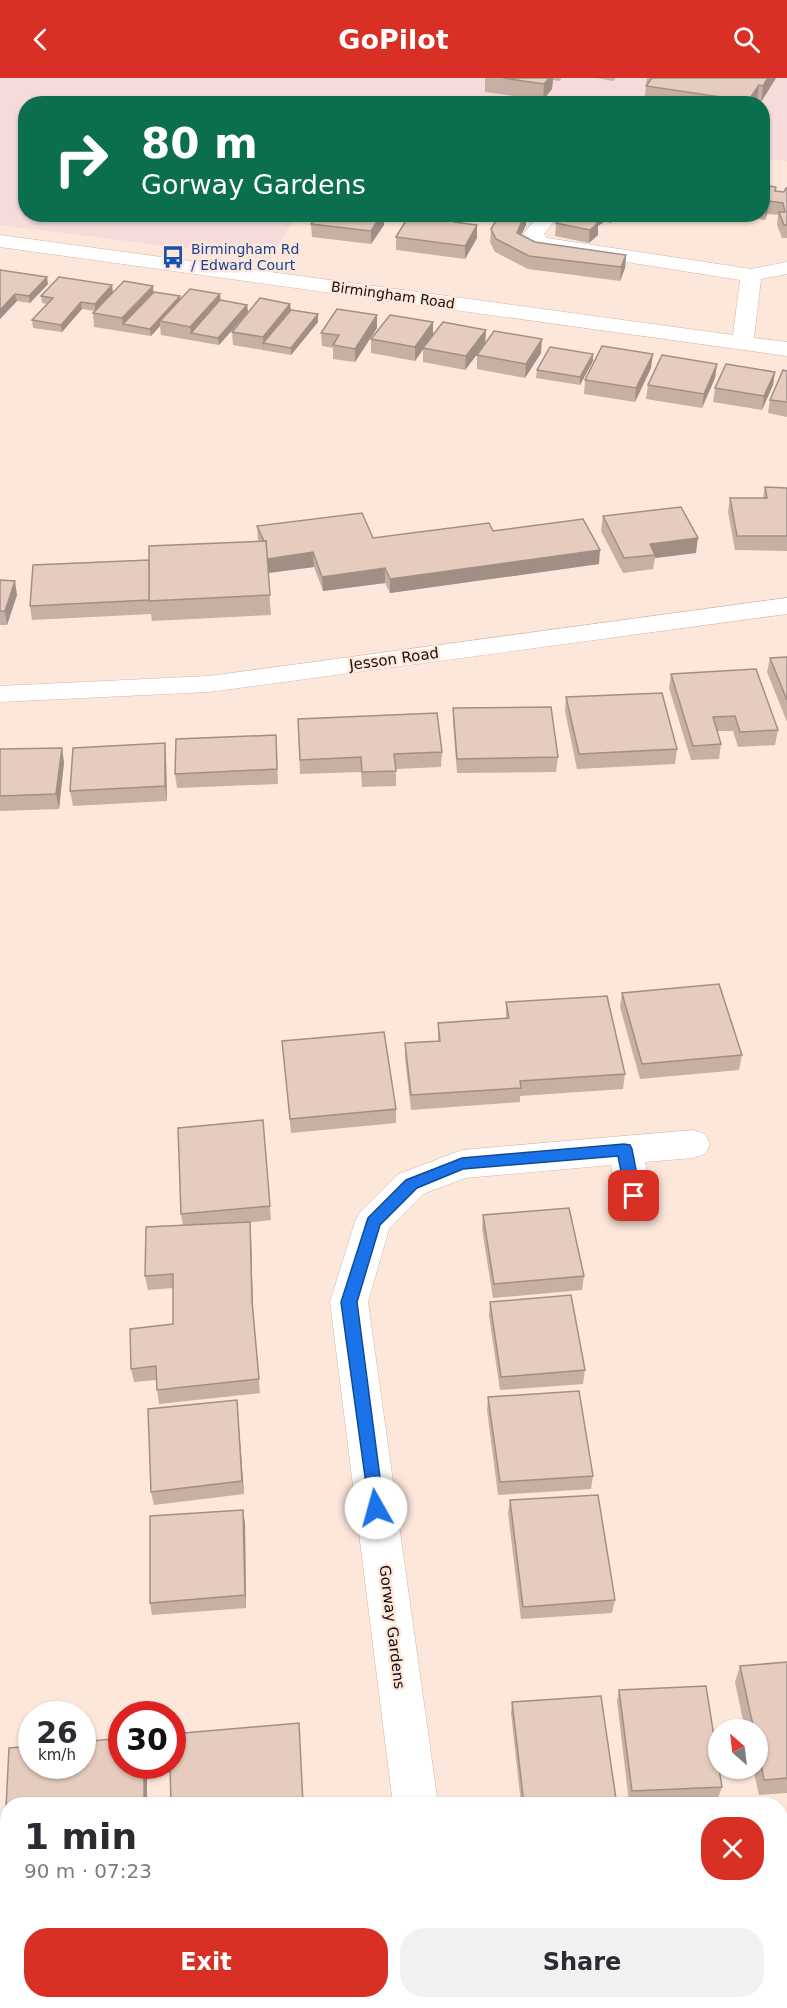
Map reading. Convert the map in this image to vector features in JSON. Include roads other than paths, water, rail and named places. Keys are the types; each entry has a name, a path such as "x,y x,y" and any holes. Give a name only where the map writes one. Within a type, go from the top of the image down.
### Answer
{"street":[{"path":"544,222 534,233 539,243 751,275 787,268"},
{"name":"Birmingham Road","path":"0,241 787,349"},
{"path":"743,343 751,275"},
{"name":"Jesson Road","path":"0,694 208,684 787,606"},
{"name":"Gorway Gardens","path":"414,1797 349,1302 374,1222 411,1184 462,1164 693,1144"},
{"path":"624,1149 634,1196"}],"place":[{"name":"Birmingham Rd / Edward Court","path":"173,257"}]}
